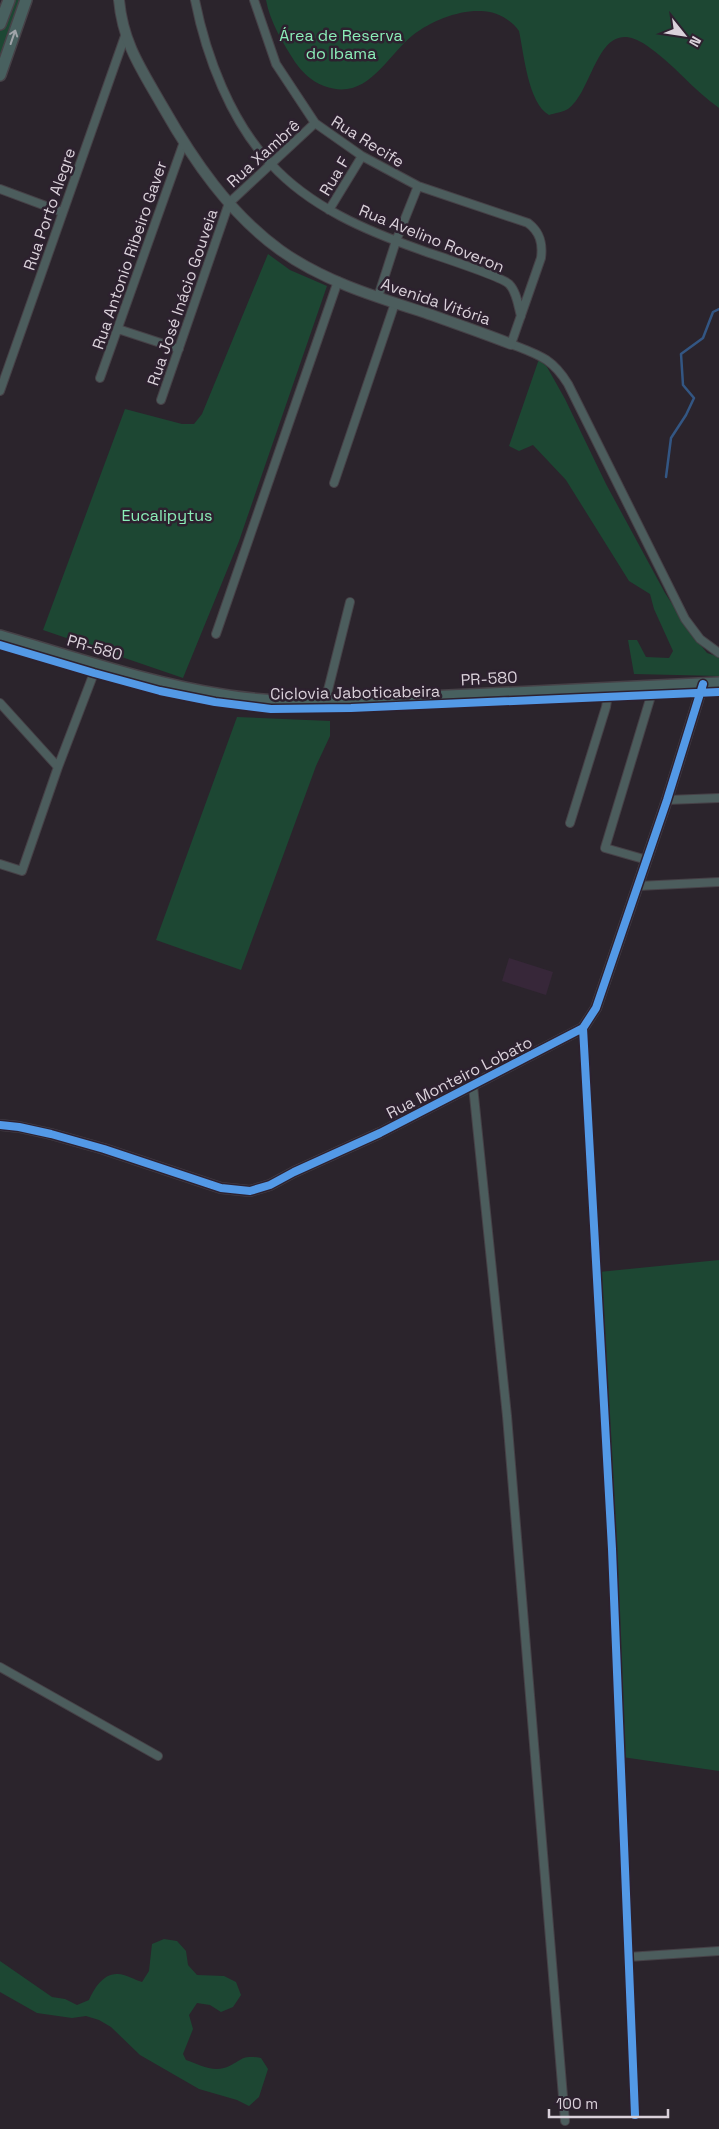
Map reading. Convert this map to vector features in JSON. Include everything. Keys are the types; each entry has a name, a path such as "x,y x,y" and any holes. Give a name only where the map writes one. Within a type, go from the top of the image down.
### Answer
{"main road":[{"path":"0,24 9,0"},
{"path":"0,75 26,0"},
{"name":"PR-580","path":"0,636 182,688 224,696 268,701 325,702 719,683"}],"street":[{"name":"Avenida Vitória","path":"119,0 125,36 138,64 202,170 229,202 280,250 338,281 394,303 476,330 548,360 559,369 685,619 700,639 719,653"},
{"name":"Rua Avelino Roveron","path":"196,0 203,36 225,94 251,137 270,163 294,185 329,210 372,232 509,283 514,292 521,316"},
{"name":"Rua Recife","path":"254,0 276,64 315,123 362,156 418,186 528,223 537,229 542,248 541,258 521,316"},
{"name":"Rua Porto Alegre","path":"0,391 125,36"},
{"name":"Rua Xambrê","path":"229,202 315,123"},
{"name":"Rua Antonio Ribeiro Gaver","path":"100,378 184,142"},
{"name":"Rua F","path":"329,210 362,156"},
{"path":"378,297 396,241 418,186"},
{"path":"0,190 62,212"},
{"name":"Rua José Inácio Gouveia","path":"161,400 229,202"},
{"path":"216,634 338,281"},
{"path":"334,483 394,303"},
{"path":"511,344 521,316"},
{"path":"118,329 179,349"},
{"path":"325,702 350,602"},
{"path":"0,864 22,871 58,767 97,665"},
{"name":"Rua Monteiro Lobato","path":"0,1125 19,1126 104,1149 221,1188 250,1191 270,1185 473,1086 583,1028 596,1008 667,800 703,684"},
{"path":"647,860 605,848 654,686"},
{"path":"570,823 606,707 609,688"},
{"path":"0,705 58,767"},
{"path":"667,800 719,798"},
{"path":"638,886 719,882"},
{"path":"583,1028 612,1549 635,2115"},
{"path":"473,1086 506,1416 565,2120"},
{"path":"0,1667 158,1756"},
{"path":"628,1957 719,1951"}],"shaded area":[{"path":"509,958 553,972 546,995 502,981"}],"green space":[{"path":"11,0 21,0 0,58 0,29"},
{"name":"Área de Reserva do Ibama","path":"266,0 719,0 719,108 656,52 630,37 617,38 607,46 577,99 568,109 549,115 536,100 532,89 525,65 519,31 502,16 492,12 481,11 454,14 420,30 403,44 364,83 352,88 339,89 324,86 315,82 295,62 274,24"},
{"name":"Eucalipytus","path":"268,254 290,270 327,286 239,541 183,678 43,630 125,409 182,424 194,424 202,414"},
{"path":"539,359 547,367 565,399 606,484 665,593 689,630 707,653 719,657 719,676 634,674 628,640 637,640 646,657 669,658 673,651 654,609 650,594 629,581 566,480 533,445 519,451 509,446"},
{"path":"237,717 330,721 330,736 316,766 241,970 156,940"},
{"path":"719,1260 719,1771 622,1757 599,1272"},
{"path":"164,1939 177,1941 186,1951 188,1965 197,1975 224,1976 236,1982 241,1995 233,2007 221,2012 210,2005 197,2003 189,2015 193,2029 183,2054 186,2060 214,2069 230,2066 248,2057 261,2058 268,2069 259,2097 249,2106 237,2100 199,2089 140,2055 111,2027 99,2020 86,2016 72,2018 37,2013 0,1992 0,1961 52,1997 65,1999 77,2005 89,2000 100,1983 113,1974 124,1975 142,1982 149,1971 152,1944"}],"waterway":[{"path":"666,477 671,438 686,415 694,398 683,385 681,354 703,338 713,312 719,309"}],"cycle path":[{"name":"Ciclovia Jaboticabeira","path":"0,645 160,691 215,702 271,709 351,708 719,692"},
{"path":"0,1125 51,1134 104,1149 221,1188 250,1191 270,1185 380,1133 583,1028 596,1008 667,800 703,684"},
{"path":"583,1028 612,1549 635,2115"}]}
